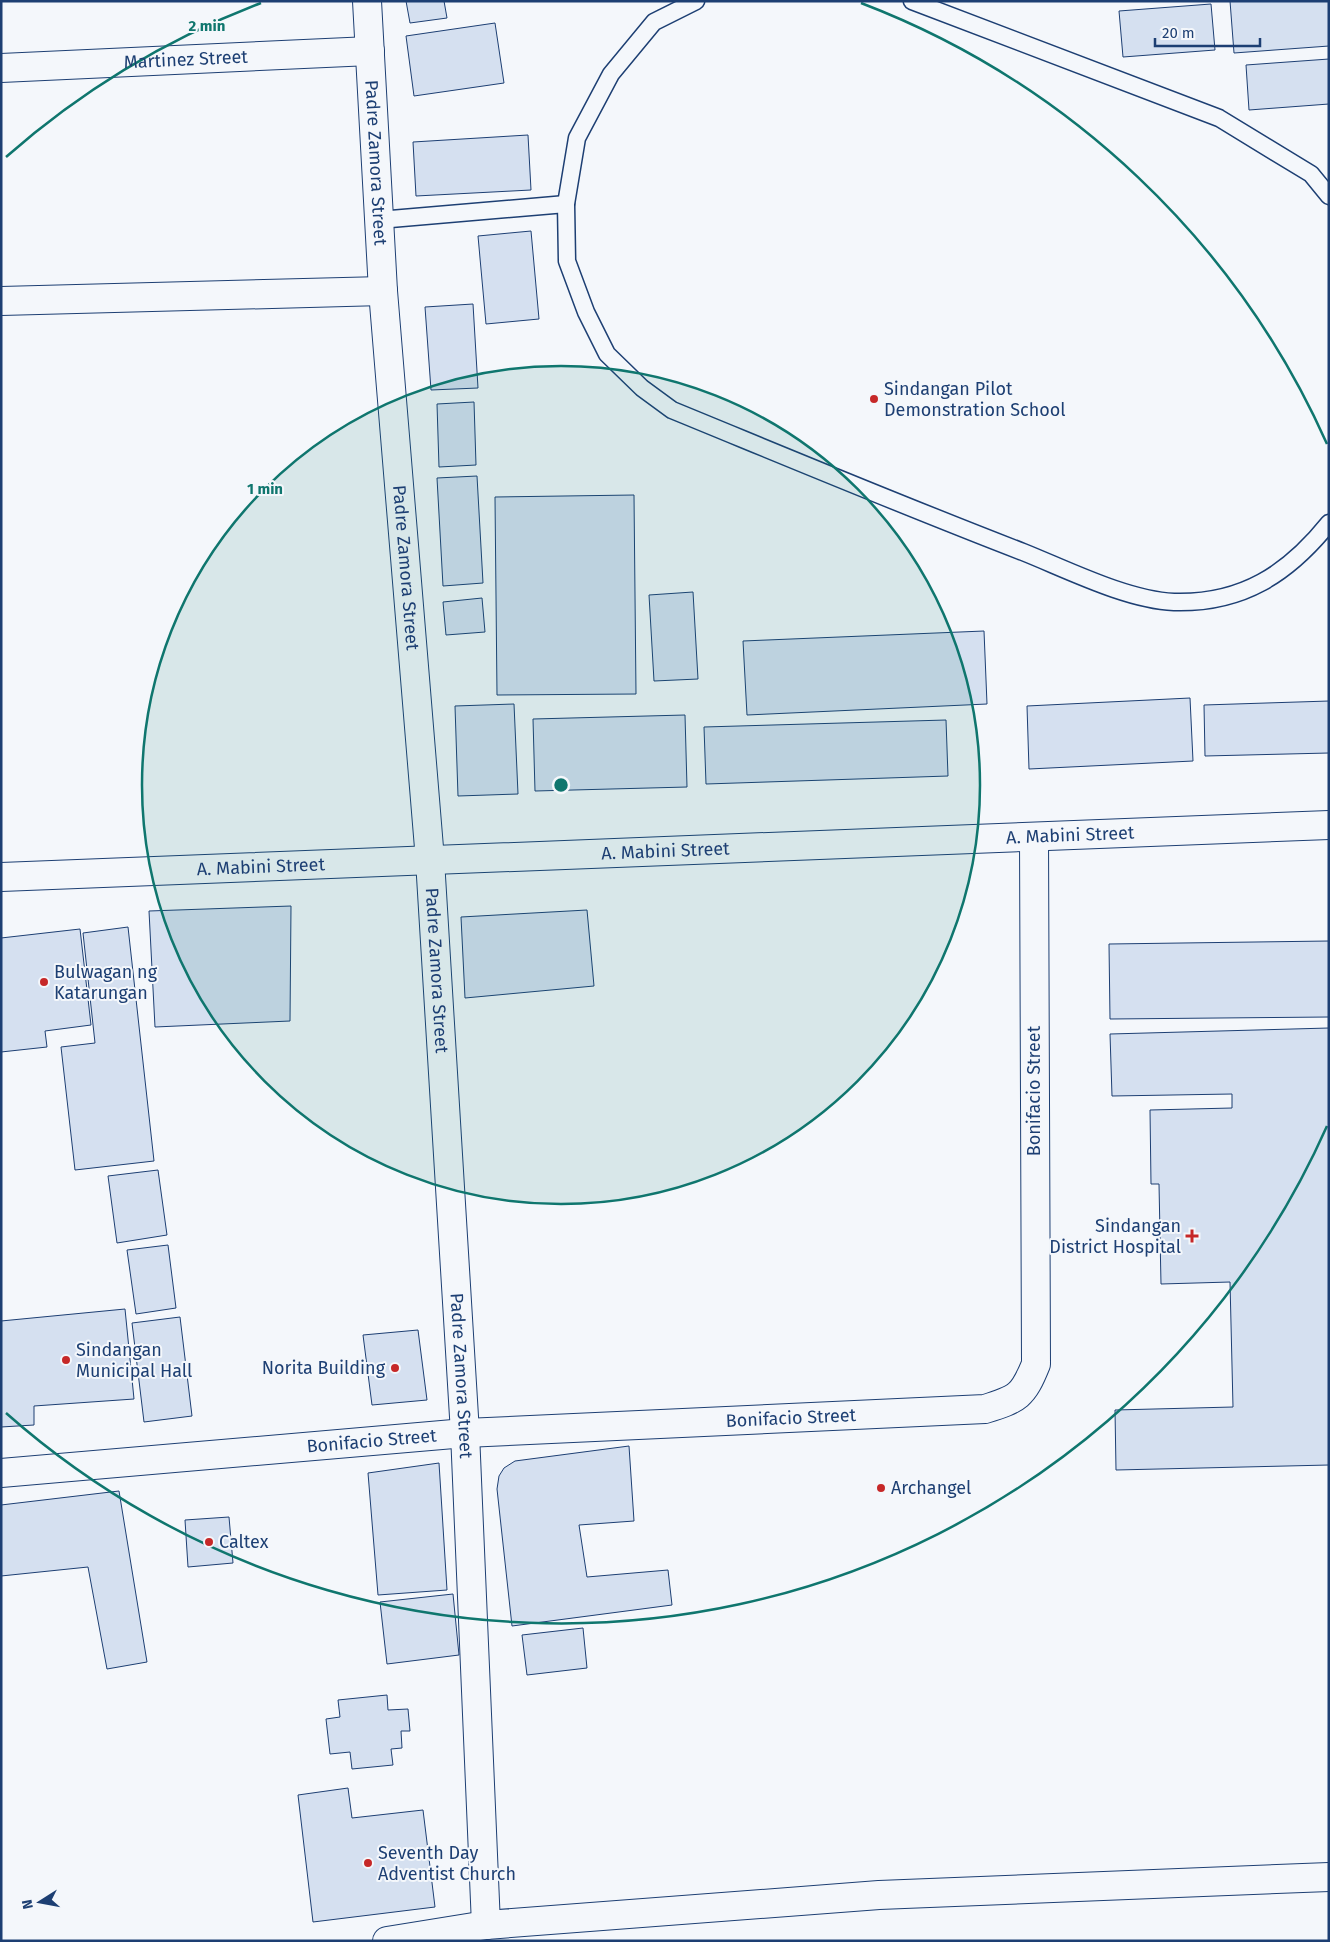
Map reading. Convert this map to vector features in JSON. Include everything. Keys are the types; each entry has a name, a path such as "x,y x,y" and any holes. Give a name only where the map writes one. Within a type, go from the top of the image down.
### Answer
{"street":[{"name":"Padre Zamora Street","path":"367,1 383,291 430,860 465,1433 486,1933"},
{"name":"Martinez Street","path":"1,68 370,51"},
{"path":"1,301 383,291"},
{"name":"A. Mabini Street","path":"1,878 1329,825"},
{"name":"Bonifacio Street","path":"1,1473 465,1433 985,1409 1009,1402 1026,1389 1036,1364 1034,838"},
{"path":"387,1941 879,1895 1329,1877"}],"lane":[{"path":"696,1 654,22 611,74 577,138 566,204 567,261 586,312 607,354 642,388 672,410 1135,596 1174,602 1227,597 1269,580 1310,545 1329,523"},
{"path":"912,1 1219,118 1311,174 1329,196"},
{"path":"379,220 566,204"}],"building":[{"path":"406,1 444,1 447,18 410,23"},
{"path":"1230,1 1329,1 1329,46 1234,53"},
{"path":"1211,4 1215,50 1123,57 1119,11"},
{"path":"495,23 504,83 414,96 406,36"},
{"path":"1329,59 1329,104 1249,110 1246,65"},
{"path":"528,135 531,190 416,196 413,142"},
{"path":"531,231 539,319 486,324 478,236"},
{"path":"473,304 478,388 431,390 425,307"},
{"path":"474,402 476,465 439,467 437,404"},
{"path":"477,476 483,583 443,586 437,478"},
{"path":"634,495 636,694 497,695 495,497"},
{"path":"693,592 698,679 654,681 649,595"},
{"path":"482,598 485,632 446,635 443,602"},
{"path":"984,631 987,704 747,715 743,641"},
{"path":"1190,698 1193,761 1029,769 1027,706"},
{"path":"1329,701 1329,753 1205,756 1204,705"},
{"path":"514,704 518,794 458,796 455,706"},
{"path":"685,715 687,787 535,791 533,719"},
{"path":"946,720 948,776 706,784 704,727"},
{"path":"291,906 290,1021 155,1027 149,911"},
{"path":"587,910 594,986 465,998 461,917"},
{"path":"128,927 154,1161 75,1170 61,1047 95,1043 83,933"},
{"name":"Bulwagan ng Katarungan","path":"80,929 91,1025 45,1031 47,1047 1,1052 1,938"},
{"path":"1329,941 1329,1017 1110,1019 1109,944"},
{"path":"1329,1028 1329,1465 1116,1470 1115,1410 1233,1407 1230,1282 1161,1284 1159,1184 1151,1184 1150,1110 1232,1108 1232,1094 1112,1096 1110,1034"},
{"path":"158,1170 167,1235 117,1243 108,1176"},
{"path":"168,1245 176,1308 136,1314 127,1250"},
{"name":"Sindangan Municipal Hall","path":"125,1309 134,1399 34,1406 34,1425 1,1427 1,1321"},
{"path":"180,1317 192,1416 144,1422 132,1323"},
{"name":"Norita Building","path":"418,1330 427,1400 372,1405 363,1335"},
{"path":"629,1446 634,1521 579,1525 587,1577 668,1570 672,1605 512,1626 497,1489 499,1476 504,1468 515,1461"},
{"path":"439,1463 447,1590 378,1595 368,1473"},
{"path":"119,1491 147,1662 107,1669 88,1567 1,1576 1,1505"},
{"name":"Caltex","path":"229,1517 233,1563 188,1567 185,1520"},
{"path":"453,1594 459,1655 387,1664 380,1602"},
{"path":"583,1628 587,1668 527,1675 522,1635"},
{"path":"387,1695 388,1710 408,1709 410,1731 401,1731 402,1748 391,1749 393,1765 352,1769 350,1752 330,1754 326,1719 340,1717 338,1700"},
{"name":"Seventh Day Adventist Church","path":"348,1788 352,1818 423,1810 435,1907 313,1922 298,1795"}],"place":[{"name":"Sindangan Pilot Demonstration School","path":"874,399"},
{"name":"Bulwagan ng Katarungan","path":"44,982"},
{"name":"Sindangan District Hospital","path":"1192,1236"},
{"name":"Sindangan Municipal Hall","path":"66,1360"},
{"name":"Norita Building","path":"395,1368"},
{"name":"Archangel","path":"881,1488"},
{"name":"Caltex","path":"209,1542"},
{"name":"Seventh Day Adventist Church","path":"368,1863"}]}
